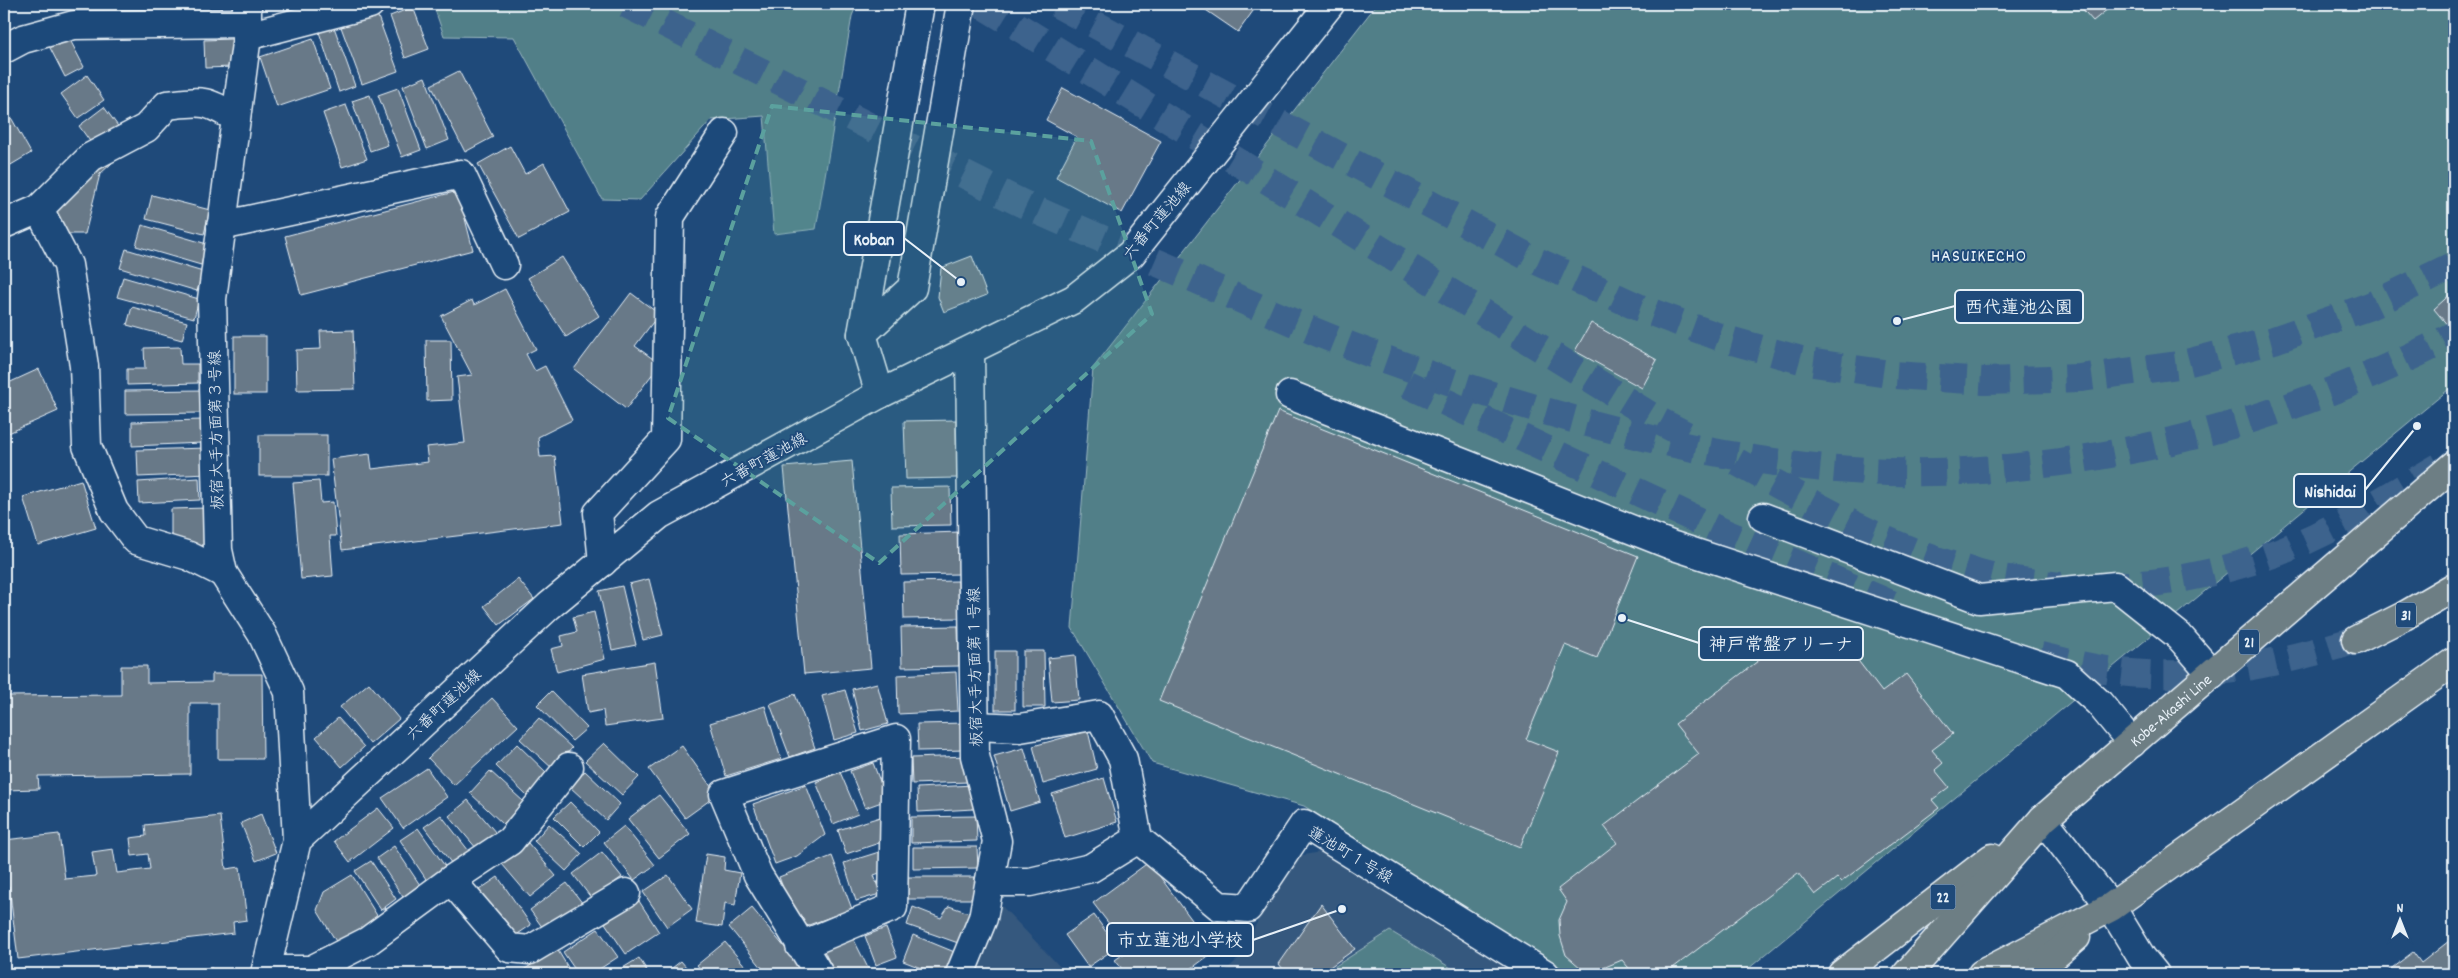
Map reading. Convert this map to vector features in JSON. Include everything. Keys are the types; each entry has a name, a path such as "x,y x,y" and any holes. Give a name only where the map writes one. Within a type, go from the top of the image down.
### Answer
{"main road":[{"name":"Kobe-Akashi Line","path":"1907,974 2043,819 2454,465"},
{"name":"31","path":"2356,640 2404,616 2454,587"},
{"path":"2033,974 2112,906 2454,662"},
{"name":"22","path":"1842,974 2043,819"},
{"path":"1982,974 2112,906"}],"street":[{"path":"4,48 23,39 74,25 247,21 370,4"},
{"path":"880,394 862,334 920,4"},
{"path":"862,334 912,288 961,4"},
{"name":"六番町蓮池線","path":"297,840 549,606 659,515 880,394 1074,299 1131,254 1330,4"},
{"name":"板宿大手方面第３号線","path":"247,21 212,299 218,550 222,573 262,634 289,692 297,840"},
{"path":"4,224 39,209 91,158 146,128 167,105 198,102 211,103 236,118"},
{"path":"603,562 598,513 666,439 670,217 724,133"},
{"path":"222,226 461,174 504,265"},
{"path":"39,209 68,265 84,366 87,446 114,511 136,540 189,556 222,573"},
{"name":"板宿大手方面第１号線","path":"960,974 983,918 997,842 975,756 970,351"},
{"path":"1290,395 1671,545 2067,674 2099,704 2132,743"},
{"path":"1762,517 1979,599 2116,586 2179,636 2212,674"},
{"path":"975,726 1020,728 1099,715 1123,759 1138,840 1092,868 1030,882 990,882"},
{"path":"800,946 892,907 896,739 724,794 758,875 800,946 819,974"},
{"path":"297,840 266,972 311,970 368,941 450,880 510,842 569,767"},
{"path":"2043,819 2112,906 2142,958 2155,974"},
{"name":"蓮池町１号線","path":"1138,840 1219,906 1248,908 1304,824 1545,974"},
{"path":"450,880 509,948 530,950 626,893"}],"highlighted area":[{"path":"772,106 1091,141 1152,314 879,563 668,418"}],"shaded area":[{"path":"1326,851 1526,974 1222,974 1237,960 1292,857"},
{"path":"995,899 1067,974 971,974"}],"green space":[{"path":"433,4 857,4 852,16 816,229 774,234 764,116 711,120 640,200 602,199 514,37 444,36"},
{"path":"1377,4 2454,4 2454,385 1742,974 1571,974 1304,806 1152,763 1072,628 1093,368"},
{"path":"1390,931 1461,974 1323,974"}],"building":[{"path":"183,4 183,5 130,5"},
{"path":"1197,4 1258,4 1238,32"},
{"path":"2078,4 2114,4 2093,21"},
{"path":"413,7 429,49 405,58 390,16"},
{"path":"377,14 398,71 362,84 341,27"},
{"path":"334,27 355,86 339,92 319,32"},
{"path":"67,34 84,67 65,77 48,44"},
{"path":"232,39 233,67 205,68 204,40"},
{"path":"313,39 330,89 277,107 260,57"},
{"path":"459,71 493,137 465,152 431,85"},
{"path":"87,75 104,100 78,118 61,94"},
{"path":"425,77 449,140 427,149 403,86"},
{"path":"398,88 421,150 402,157 378,95"},
{"path":"1063,88 1161,141 1122,213 1056,177 1077,137 1046,120"},
{"path":"370,95 388,145 370,151 352,101"},
{"path":"4,105 31,153 4,169"},
{"path":"346,105 367,159 342,167 323,113"},
{"path":"104,107 123,133 97,151 79,126"},
{"path":"510,146 525,174 544,163 570,212 519,239 478,164"},
{"path":"108,158 112,163 100,174 85,234 67,234 53,206"},
{"path":"458,191 473,250 301,295 285,236"},
{"path":"152,195 210,210 204,234 146,219"},
{"path":"142,225 207,244 201,265 136,246"},
{"path":"126,249 203,272 197,291 120,268"},
{"path":"972,256 987,295 944,312 938,297 941,268"},
{"path":"562,257 599,316 566,337 528,278"},
{"path":"123,277 199,299 194,318 117,297"},
{"path":"505,289 536,349 526,354 535,371 545,366 572,420 538,437 540,457 555,456 563,523 342,550 331,459 370,454 372,469 428,462 426,447 465,443 457,377 472,375 441,316 472,300 474,305"},
{"path":"2454,291 2454,333 2434,309"},
{"path":"631,293 659,314 635,346 660,364 626,409 574,369"},
{"path":"132,307 187,322 182,340 127,325"},
{"path":"1591,323 1657,360 1642,388 1575,351"},
{"path":"353,330 355,389 297,390 296,350 321,349 320,331"},
{"path":"234,336 266,336 266,394 234,394"},
{"path":"426,340 451,340 452,400 427,401"},
{"path":"180,347 181,364 198,364 198,383 127,385 127,369 145,369 144,348"},
{"path":"39,369 58,411 4,435 4,385"},
{"path":"203,390 203,413 125,414 125,391"},
{"path":"1278,411 1638,556 1597,658 1565,645 1526,739 1559,752 1520,847 1159,701"},
{"path":"202,420 202,443 132,446 132,422"},
{"path":"956,420 957,478 906,479 904,421"},
{"path":"259,435 327,435 327,476 259,476"},
{"path":"207,448 208,474 138,477 137,450"},
{"path":"852,461 871,668 804,674 784,467"},
{"path":"199,478 200,500 139,503 138,482"},
{"path":"81,480 96,528 38,545 23,497"},
{"path":"319,481 321,503 333,502 336,536 330,536 333,576 301,579 293,483"},
{"path":"950,487 951,525 892,526 891,488"},
{"path":"206,508 206,546 171,546 171,509"},
{"path":"960,532 961,574 901,575 900,534"},
{"path":"518,579 534,599 499,625 484,606"},
{"path":"649,579 663,635 643,640 629,584"},
{"path":"958,581 959,618 904,619 903,582"},
{"path":"622,586 636,645 612,650 599,591"},
{"path":"594,612 605,659 557,672 551,649 563,646 561,636 577,632 573,617"},
{"path":"958,626 959,666 902,667 901,627"},
{"path":"1833,637 1852,661 1856,658 1882,692 1906,674 1953,734 1932,750 1943,763 1935,770 1949,787 1932,800 1939,808 1841,882 1837,878 1815,895 1798,873 1665,974 1634,974 1622,960 1603,968 1581,968 1566,955 1560,936 1559,920 1567,902 1558,889 1617,843 1604,826 1699,754 1675,724 1787,639"},
{"path":"995,651 1015,651 1015,710 995,710"},
{"path":"1023,651 1044,651 1045,707 1023,707"},
{"path":"1075,655 1079,700 1052,702 1048,658"},
{"path":"655,662 663,718 605,726 603,710 588,713 582,674"},
{"path":"121,666 147,666 147,683 212,682 212,674 262,674 263,759 218,759 218,703 190,703 190,774 38,776 39,789 4,790 4,696 121,695"},
{"path":"4,668 9,683 4,684"},
{"path":"956,672 958,711 898,714 897,675"},
{"path":"369,683 399,719 370,744 340,707"},
{"path":"877,683 888,724 862,731 852,689"},
{"path":"845,690 858,733 834,740 822,696"},
{"path":"551,691 587,728 572,741 537,705"},
{"path":"795,694 815,748 790,757 770,704"},
{"path":"492,698 518,726 454,785 428,758"},
{"path":"765,706 781,759 726,776 710,723"},
{"path":"338,718 364,747 342,767 316,737"},
{"path":"539,718 572,748 553,769 520,739"},
{"path":"967,723 967,750 918,751 917,724"},
{"path":"1088,731 1097,769 1043,784 1033,746"},
{"path":"604,743 639,777 622,795 585,761"},
{"path":"517,744 548,774 527,796 496,766"},
{"path":"682,746 717,795 685,818 649,769"},
{"path":"1024,748 1040,802 1010,811 994,756"},
{"path":"968,756 968,782 912,784 911,758"},
{"path":"873,763 887,800 865,808 850,771"},
{"path":"427,768 447,797 403,828 382,798"},
{"path":"490,771 524,802 503,824 470,793"},
{"path":"585,771 620,804 606,820 570,787"},
{"path":"840,772 858,814 833,824 816,782"},
{"path":"1104,778 1117,822 1065,838 1052,794"},
{"path":"806,785 825,835 797,856 775,864 753,804"},
{"path":"973,785 974,809 918,812 917,788"},
{"path":"659,795 690,834 659,858 628,819"},
{"path":"468,800 496,833 477,849 449,816"},
{"path":"570,802 599,832 584,847 554,817"},
{"path":"378,808 394,828 350,862 334,841"},
{"path":"261,814 276,853 256,861 241,823"},
{"path":"441,815 472,855 455,868 424,827"},
{"path":"220,816 226,869 240,867 247,920 233,922 234,933 18,959 9,886 4,886 4,840 59,834 65,879 96,876 92,852 113,849 117,873 150,869 148,854 132,856 130,838 146,836 145,825"},
{"path":"976,816 977,841 911,843 911,817"},
{"path":"880,817 888,840 846,854 838,830"},
{"path":"549,824 582,854 566,871 534,841"},
{"path":"624,826 655,865 634,880 604,842"},
{"path":"418,828 447,869 428,882 400,840"},
{"path":"528,843 556,876 530,897 502,864"},
{"path":"394,846 420,885 403,897 377,858"},
{"path":"913,847 977,847 978,868 913,869"},
{"path":"602,852 622,877 592,899 573,874"},
{"path":"879,852 885,871 874,875 880,894 856,901 844,863"},
{"path":"706,854 725,857 724,870 740,873 735,905 725,903 722,927 696,923"},
{"path":"832,856 852,909 798,929 779,877"},
{"path":"371,861 396,899 381,910 355,871"},
{"path":"1149,862 1215,951 1184,974 1126,974 1115,960 1129,950 1093,903"},
{"path":"352,875 381,922 340,948 317,910 324,892"},
{"path":"668,875 692,909 667,927 643,892"},
{"path":"498,877 531,925 509,940 476,892"},
{"path":"908,877 975,877 975,899 908,899"},
{"path":"567,883 583,904 545,931 530,910"},
{"path":"639,901 659,932 626,954 605,923"},
{"path":"1321,904 1355,949 1320,974 1287,974 1279,964"},
{"path":"949,906 972,914 961,944 907,925 913,907 941,918"},
{"path":"752,908 801,967 792,974 767,974 729,927"},
{"path":"1094,915 1117,947 1088,967 1065,935"},
{"path":"886,928 897,957 876,965 865,936"},
{"path":"598,929 618,957 592,974 578,974 563,952"},
{"path":"913,935 957,953 948,974 936,974 903,961"},
{"path":"2454,937 2454,974 2384,974 2413,952 2421,963"},
{"path":"853,938 871,974 835,974 824,951"},
{"path":"725,942 752,974 704,974 697,965"},
{"path":"557,949 572,974 517,974"},
{"path":"639,958 649,974 613,974"},
{"path":"681,961 692,974 668,974 667,972"},
{"path":"905,967 916,974 901,974"},
{"path":"212,968 213,974 165,974 165,972"}],"tunnel":[{"path":"626,4 1036,210 1323,335 1415,370 1541,410 1651,439 1730,455 1809,466 1890,472 1963,471 2037,465 2109,454 2181,439 2252,419 2321,395 2388,367 2454,335"},
{"path":"981,4 1661,422 1694,439"},
{"path":"1057,4 1530,258 1640,308 1722,338 1808,362 1895,375 1985,381 2080,378 2179,365 2274,340 2370,306 2454,265"},
{"path":"1407,384 1723,532 1898,607"},
{"path":"1737,462 1862,529 1928,557 1996,577 2060,586"},
{"path":"2101,586 2128,585 2184,578 2240,565 2267,556 2334,527 2444,464"},
{"path":"2040,656 2119,672 2146,674 2199,673 2278,661 2356,640"}],"place":[{"name":"Koban","path":"961,282"},
{"name":"西代蓮池公園","path":"1897,321"},
{"name":"Nishidai","path":"2417,426"},
{"name":"神戸常盤アリーナ","path":"1622,618"},
{"name":"市立蓮池小学校","path":"1342,909"}],"district":[{"name":"HASUIKECHO","path":"1979,255"}]}
